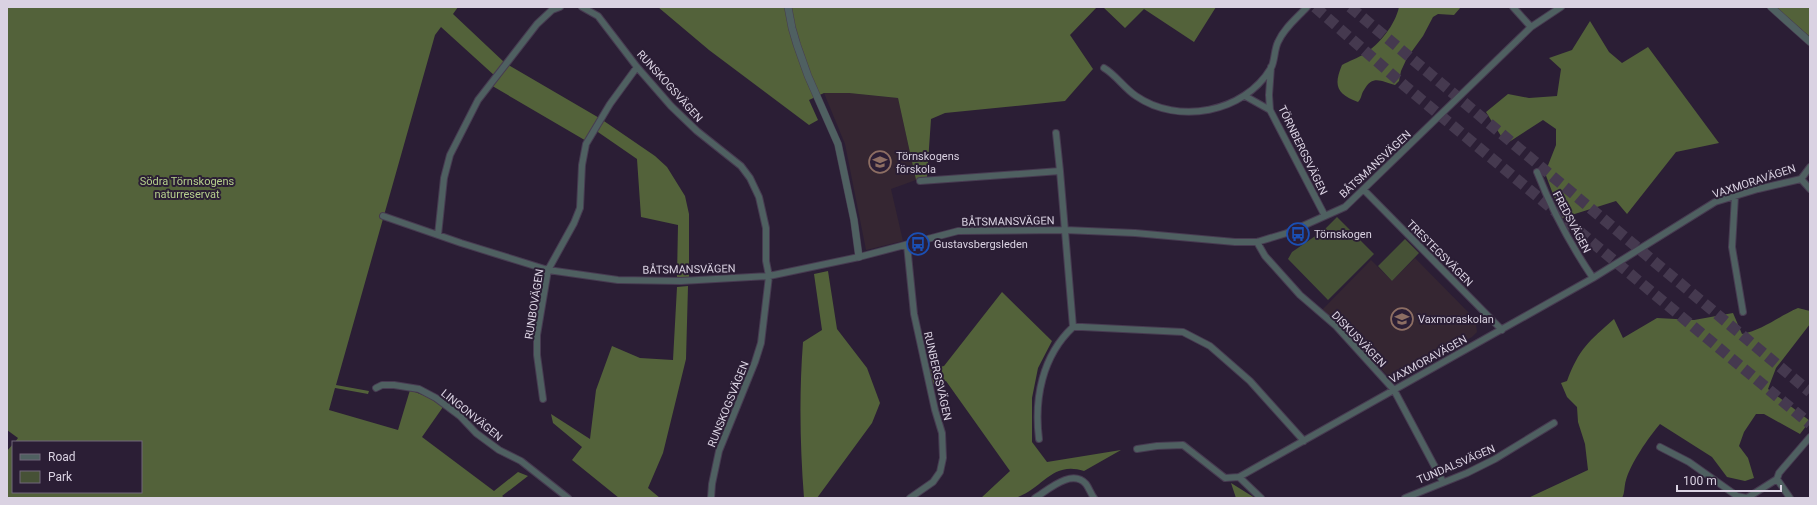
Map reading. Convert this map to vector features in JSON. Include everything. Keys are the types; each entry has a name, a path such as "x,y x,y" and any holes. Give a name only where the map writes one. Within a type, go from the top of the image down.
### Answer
{"street":[{"path":"438,235 444,178 450,155 478,100 537,24 552,10 560,7"},
{"name":"RUNSKOGSVÄGEN","path":"582,7 598,16 637,67 676,111 696,131 741,166 750,178 759,197 766,228 766,261 768,276 761,343 755,362 735,408 719,451 712,484 711,498"},
{"path":"788,7 792,28 808,76 838,144 860,257"},
{"name":"TÖRNBERGSVÄGEN","path":"1307,7 1285,30 1278,40 1271,68 1269,90 1270,110 1325,216"},
{"path":"1513,7 1531,27"},
{"name":"BÅTSMANSVÄGEN","path":"383,216 548,270 618,280 681,281 768,276 860,257 958,231 1065,230 1135,233 1235,242 1257,242 1287,234 1345,207 1364,190 1473,81 1531,27 1561,7"},
{"path":"1771,7 1810,42"},
{"name":"RUNBOVÄGEN","path":"543,400 537,355 537,335 548,270 574,223 580,208 582,165 586,144 626,80 637,67"},
{"path":"1104,68 1136,97 1166,110 1200,112 1230,103 1245,96 1271,68"},
{"path":"1245,96 1270,110"},
{"path":"1056,133 1072,327"},
{"name":"VAXMORAVÄGEN","path":"1239,477 1593,278 1715,202 1801,179 1810,167"},
{"path":"920,181 1060,171"},
{"name":"FREDSVÄGEN","path":"1537,172 1551,207 1572,247 1593,278"},
{"path":"1801,179 1810,189"},
{"name":"TRESTEGSVÄGEN","path":"1364,190 1502,330"},
{"path":"1735,196 1732,247 1743,312"},
{"name":"DISKUSVÄGEN","path":"1257,242 1265,256 1300,295 1336,326 1394,390 1443,482"},
{"name":"RUNBERGSVÄGEN","path":"907,245 914,314 928,380 942,434 943,458 940,472 933,482 910,498"},
{"path":"1039,439 1037,422 1038,405 1046,364 1060,339 1072,327 1183,332 1210,346 1250,381 1304,441"},
{"name":"LINGONVÄGEN","path":"376,388 382,385 419,389 436,398 460,416 476,433 499,450 521,461 568,498"},
{"name":"TUNDALSVÄGEN","path":"1405,498 1467,473 1495,459 1554,423"},
{"path":"1660,447 1689,462 1742,498 1747,498 1777,479 1779,473 1810,437"},
{"path":"1137,449 1157,446 1183,445 1226,478 1239,477 1261,498"},
{"path":"1035,498 1066,479 1073,478 1079,479 1086,484 1094,498"},
{"path":"1777,479 1790,498"}],"shaded area":[{"name":"Törnskogens förskola","path":"824,93 849,93 898,98 916,180 891,189 903,241 866,250 845,144"},
{"name":"Vaxmoraskolan","path":"1415,258 1470,314 1476,324 1477,332 1472,337 1392,380 1322,310 1371,260 1392,281"}],"green space":[{"name":"Södra Törnskogens naturreservat","path":"7,7 458,7 453,14 505,63 601,119 655,156 667,167 685,196 689,214 689,277 677,277 678,225 641,217 637,159 595,130 588,142 489,84 495,76 441,27 435,35 336,385 369,391 368,394 335,388 329,410 398,430 410,390 430,398 443,407 422,437 494,491 518,472 528,476 502,496 505,498 7,498 7,451 12,445 12,493 142,493 142,441 16,441 18,438 7,430"},
{"path":"658,7 1097,7 1070,35 1093,69 1065,101 945,113 931,119 927,177 916,180 898,98 849,93 824,93 809,100 818,120 809,125 709,50"},
{"path":"1103,7 1216,7 1194,42 1144,9 1125,28"},
{"path":"1399,7 1461,7 1454,15 1438,14 1433,17 1423,36 1407,58 1401,71 1399,81 1395,85 1378,80 1371,82 1367,85 1358,102 1345,96 1341,92 1338,84 1339,72 1342,65 1359,57 1376,45 1386,34 1394,21"},
{"path":"1775,7 1810,7 1810,37"},
{"path":"1590,21 1609,52 1622,63 1648,47 1719,143 1676,152 1627,214 1616,201 1562,218 1545,173 1556,145 1556,129 1543,120 1506,144 1486,112 1508,94 1529,98 1557,96 1561,69 1549,58 1572,50"},
{"path":"1337,217 1374,254 1328,300 1288,259 1292,252 1324,230"},
{"path":"1405,239 1419,253 1392,281 1378,266"},
{"path":"828,271 837,329 867,368 880,403 872,423 817,498 804,498 800,420 803,342 822,330 814,274"},
{"path":"688,286 686,359 663,453 648,488 660,498 619,498 572,460 582,447 553,423 551,414 590,439 596,390 612,346 640,358 673,360 677,287"},
{"path":"1002,292 1052,341 1038,368 1032,398 1032,442 1047,462 1121,450 1084,471 1073,469 1056,472 1027,493 1018,497 1005,499 981,498 1010,471 946,381 933,384 930,369 944,366"},
{"path":"1798,308 1810,311 1810,324 1776,368 1768,389 1810,421 1800,434 1764,414 1756,414 1744,432 1739,446 1748,458 1754,478 1745,481 1727,477 1712,457 1660,424 1645,443 1628,473 1622,498 1528,498 1588,470 1585,444 1578,422 1577,407 1567,397 1561,383 1567,381 1571,370 1586,346 1614,319 1623,338 1657,318 1694,320 1733,313 1742,334 1764,326"},
{"path":"1231,483 1255,498 1236,498"}],"tunnel":[{"path":"1315,7 1405,86 1810,424"},
{"path":"1350,7 1810,392"}],"place":[{"name":"Törnskogens förskola","path":"880,162"},
{"name":"Törnskogen","path":"1298,234"},
{"name":"Gustavsbergsleden","path":"918,244"},
{"name":"Vaxmoraskolan","path":"1402,319"}]}
